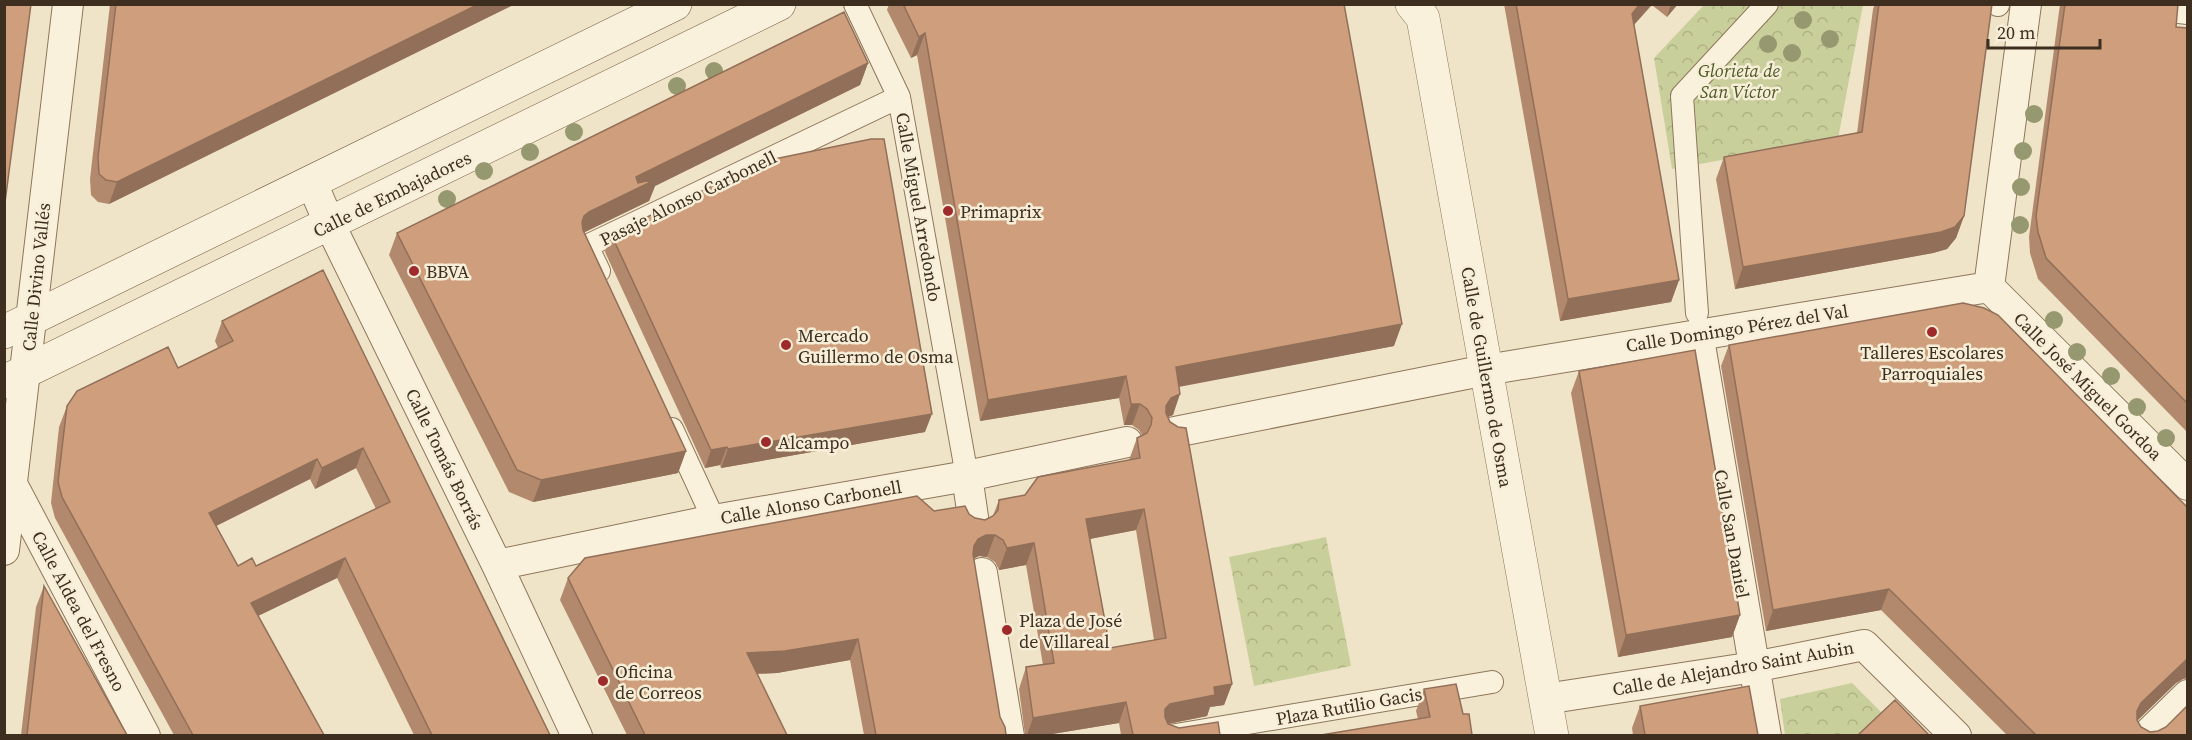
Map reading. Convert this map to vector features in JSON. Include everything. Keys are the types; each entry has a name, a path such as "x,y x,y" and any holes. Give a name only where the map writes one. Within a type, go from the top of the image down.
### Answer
{"main road":[{"path":"18,325 675,4"},
{"name":"Calle de Embajadores","path":"15,377 779,4"},
{"name":"Calle de Guillermo de Osma","path":"1421,9 1552,735"}],"street":[{"name":"Calle Divino Vallés","path":"4,550 13,486 18,325 68,4"},
{"name":"Calle Miguel Arredondo","path":"855,4 899,97 974,524"},
{"path":"1697,323 1682,96 1767,4"},
{"path":"1989,287 2026,4"},
{"path":"2145,4 2187,9"},
{"name":"Pasaje Alonso Carbonell","path":"607,289 587,246 899,97"},
{"name":"Calle Tomás Borrás","path":"312,183 330,225 497,565 577,735"},
{"name":"Calle Domingo Pérez del Val","path":"1486,370 1697,323 1989,287"},
{"name":"Calle José Miguel Gordoa","path":"1989,287 2187,485"},
{"name":"Calle San Daniel","path":"1697,323 1766,735"},
{"path":"1175,432 1486,370"},
{"path":"662,408 714,520"},
{"name":"Calle Alonso Carbonell","path":"497,565 714,520 967,476 1126,442"},
{"name":"Calle Aldea del Fresno","path":"13,486 145,735"},
{"path":"982,573 1009,735"},
{"name":"Calle de Alejandro Saint Aubin","path":"1545,699 1754,667 1864,645 1956,735"},
{"name":"Plaza Rutilio Gacis","path":"1170,735 1491,681"},
{"path":"2146,735 2187,694"}],"green space":[{"name":"Glorieta de San Víctor","path":"1704,5 1863,5 1838,139 1672,169 1654,58"},
{"path":"1326,537 1351,666 1254,686 1229,557"},
{"path":"1852,683 1888,719 1871,735 1785,735 1780,699"}],"building":[{"path":"4,4 31,4 4,210"},
{"path":"116,4 479,4 117,182 106,180 99,174 98,157"},
{"path":"903,4 1344,4 1402,324 1176,367 1180,394 1171,398 1166,406 1166,413 1170,422 1178,427 1186,428 1232,684 1214,687 1215,695 1170,704 1165,709 1165,717 1168,724 1179,728 1218,722 1220,735 1133,735 1126,702 1033,718 1026,667 1054,663 1034,543 1007,548 1003,540 995,535 986,535 978,539 974,546 973,554 1000,717 1006,735 876,735 858,639 785,651 747,653 787,735 645,735 568,578 585,558 917,496 934,511 965,506 969,514 985,520 998,510 999,500 1025,495 1038,477 1140,458 1137,438 1147,433 1152,418 1147,409 1140,404 1131,404 1126,376 988,400 925,33 919,37","holes":["1144,509 1166,638 1110,648 1086,519"]},
{"path":"1516,4 1640,4 1632,14 1679,280 1568,299"},
{"path":"1879,4 1992,4 1964,216 1955,227 1941,232 1743,267 1724,157 1862,132"},
{"path":"2065,4 2178,4 2176,27 2187,28 2187,403 2046,258 2038,232 2036,216"},
{"path":"844,12 868,63 636,177 638,183 657,179 584,216 583,230 686,451 541,480 517,470 397,233"},
{"name":"Mercado Guillermo de Osma","path":"871,139 884,139 932,414 711,450 611,234 765,161"},
{"path":"323,270 550,735 432,735 345,558 251,603 324,735 193,735 62,497 58,482 67,406 77,391 168,347 178,368 233,341 222,321","holes":["363,448 390,502 256,566 252,558 238,566 209,513 317,459 322,468"]},
{"path":"1963,303 1984,308 1998,315 2187,507 2187,659 2141,703 2137,711 2137,720 2141,727 2150,732 2158,731 2166,727 2187,706 2187,735 2036,735 1889,589 1773,610 1729,345"},
{"path":"1695,350 1740,615 1626,635 1579,371"},
{"path":"44,586 127,735 27,735"},
{"path":"1456,684 1463,714 1469,714 1472,735 1321,735 1430,717 1424,689"},
{"path":"1749,686 1758,735 1645,735 1640,706"},
{"path":"1895,700 1929,735 1858,735"}],"place":[{"name":"Primaprix","path":"948,211"},
{"name":"BBVA","path":"414,271"},
{"name":"Talleres Escolares Parroquiales","path":"1932,332"},
{"name":"Mercado Guillermo de Osma","path":"786,345"},
{"name":"Alcampo","path":"766,442"},
{"name":"Plaza de José de Villareal","path":"1007,630"},
{"name":"Oficina de Correos","path":"603,681"}]}
